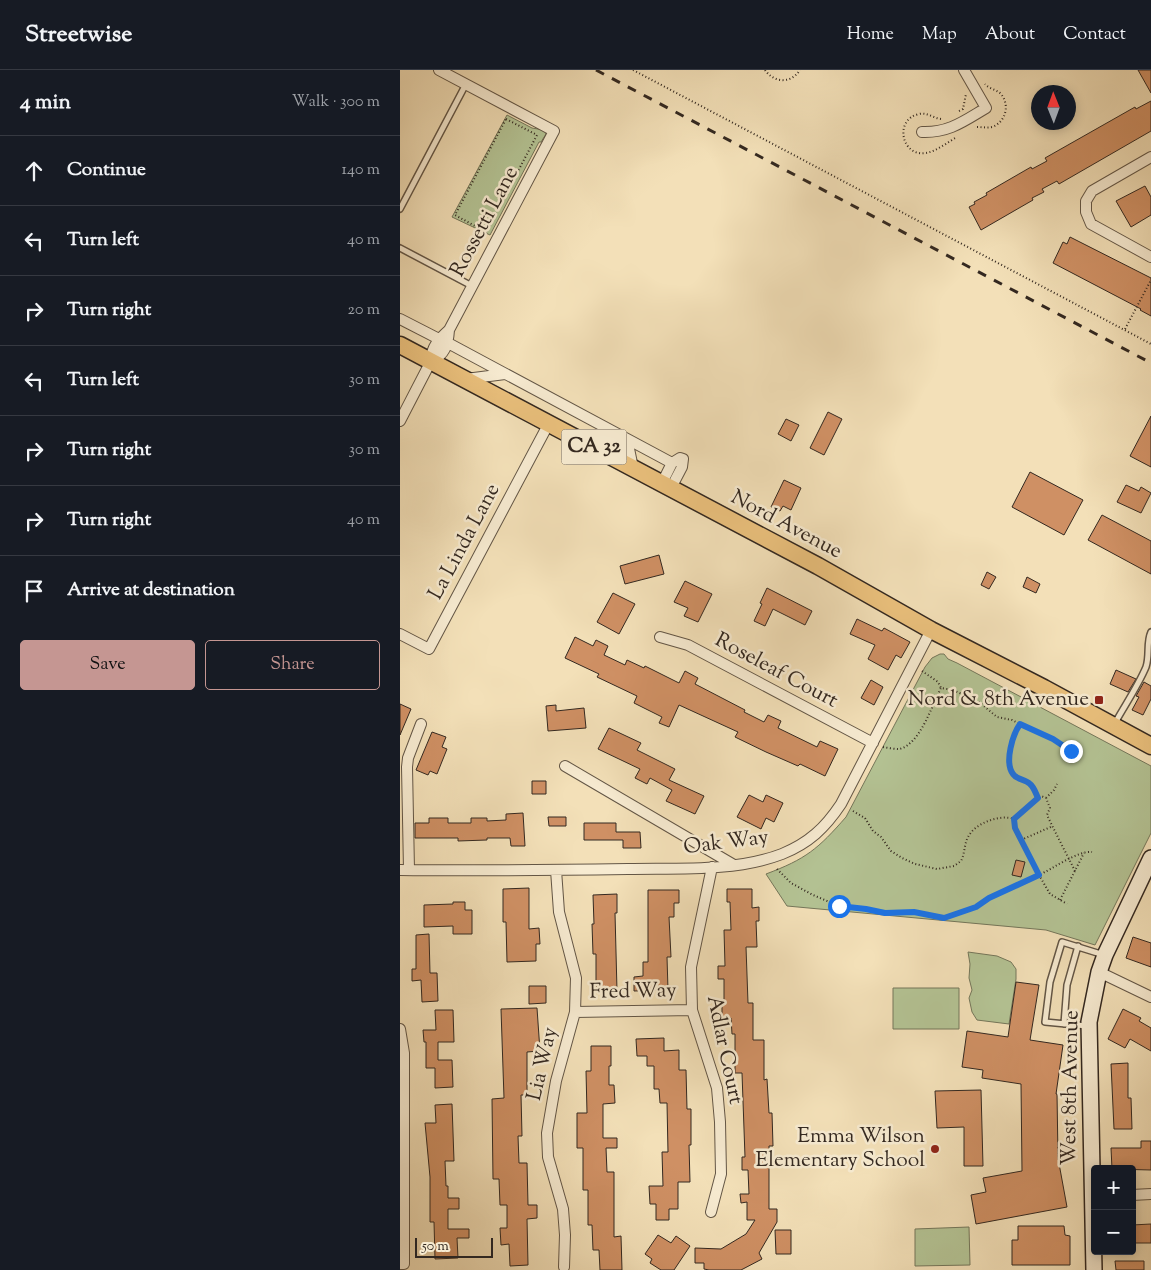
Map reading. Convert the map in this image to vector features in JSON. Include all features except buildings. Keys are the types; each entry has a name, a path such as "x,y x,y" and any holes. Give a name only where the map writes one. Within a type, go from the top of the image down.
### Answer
{"main road":[{"name":"Nord Avenue","path":"400,345 818,566 931,630 1114,726 1150,742"}],"street":[{"path":"439,70 466,84"},
{"path":"922,132 947,130 986,108 964,70"},
{"name":"Rossetti Lane","path":"443,341 554,131 466,84"},
{"path":"1151,157 1092,191 1086,201 1086,212 1091,224 1151,257"},
{"path":"400,319 627,439 678,460 682,467 666,486"},
{"path":"400,421 431,361 441,356 443,341"},
{"path":"466,380 505,374"},
{"name":"La Linda Lane","path":"400,634 429,649 549,424"},
{"path":"627,439 632,468"},
{"name":"Oak Way","path":"405,870 712,867 758,861 782,854 816,834 830,820 841,804 931,630"},
{"name":"Roseleaf Court","path":"660,637 688,645 873,743"},
{"path":"405,870 407,767 408,758 421,724"},
{"path":"565,766 734,865"},
{"name":"West 8th Avenue","path":"1092,1165 1089,1027 1099,972 1105,955 1151,858"},
{"name":"Adlar Court","path":"712,867 691,967 692,1010 717,1088 720,1122 721,1174 712,1212"},
{"name":"Lia Way","path":"556,870 559,912 576,978 575,1012 556,1081 547,1133 548,1157 563,1209 565,1235 564,1267"},
{"path":"1099,972 1151,997"},
{"name":"Fred Way","path":"575,1012 692,1010"},
{"path":"400,1030 404,1053 402,1264"},
{"path":"1136,1194 1151,1194"},
{"name":"West 8th Avenue","path":"1093,1210 1094,1270"}],"lane":[{"path":"400,209 466,84"},
{"path":"400,248 473,286"},
{"path":"1114,726 1146,666 1149,652 1148,638 1151,632"},
{"path":"1089,1027 1045,1022 1050,982 1062,942 1105,955"},
{"path":"1064,1024 1067,984 1078,946"}],"path":[{"path":"633,70 1151,344"},
{"path":"765,70 771,78 780,81 795,77 800,70"},
{"path":"506,119 537,135 486,232 455,216 506,119"},
{"path":"1125,330 1151,280"},
{"path":"883,747 900,748 911,741 924,724 940,688 938,682 922,671"},
{"path":"940,688 953,690 979,702 998,717 1012,720 1064,745 1071,751 1073,756"},
{"path":"1020,724 1015,731 1012,741 1009,761 1011,771 1017,778 1031,785 1038,798"},
{"path":"1032,734 1033,730"},
{"path":"1046,798 1057,784"},
{"path":"1014,819 1041,796 1046,798"},
{"path":"1046,798 1050,808 1047,815 1075,871"},
{"path":"853,811 865,818 873,831 896,855 915,864 937,869 954,866 961,861 967,839 976,828 998,818 1014,819"},
{"path":"1014,819 1015,828 1050,894 1068,904"},
{"path":"1021,840 1052,826"},
{"path":"1060,900 1085,852"},
{"path":"778,869 791,883 839,906 885,913 914,912 944,918 976,907 989,898 1085,852 1092,852"}],"green space":[{"path":"507,115 532,128 544,130 546,134 541,142 539,142 490,235 452,217"},
{"path":"944,654 948,659 1151,766 1151,833 1095,945 1046,930 787,906 766,874 811,852 846,817 925,667 932,658"},
{"path":"968,952 997,956 1011,962 1016,969 1009,1024 977,1020 972,1012 969,998 972,990 969,978 970,964"},
{"path":"893,988 959,988 959,1029 893,1029"},
{"path":"969,1227 970,1265 915,1266 915,1229"}],"railway":[{"path":"596,70 1151,363"}],"place":[{"name":"Nord & 8th Avenue","path":"1099,700"},
{"name":"Emma Wilson Elementary School","path":"935,1149"}],"route":[{"path":"839,906 892,914 914,912 944,918 968,911 989,898 1039,875 1015,828 1014,819 1038,798 1031,785 1017,778 1011,771 1009,761 1012,741 1015,731 1020,724 1053,739 1071,751"}]}
